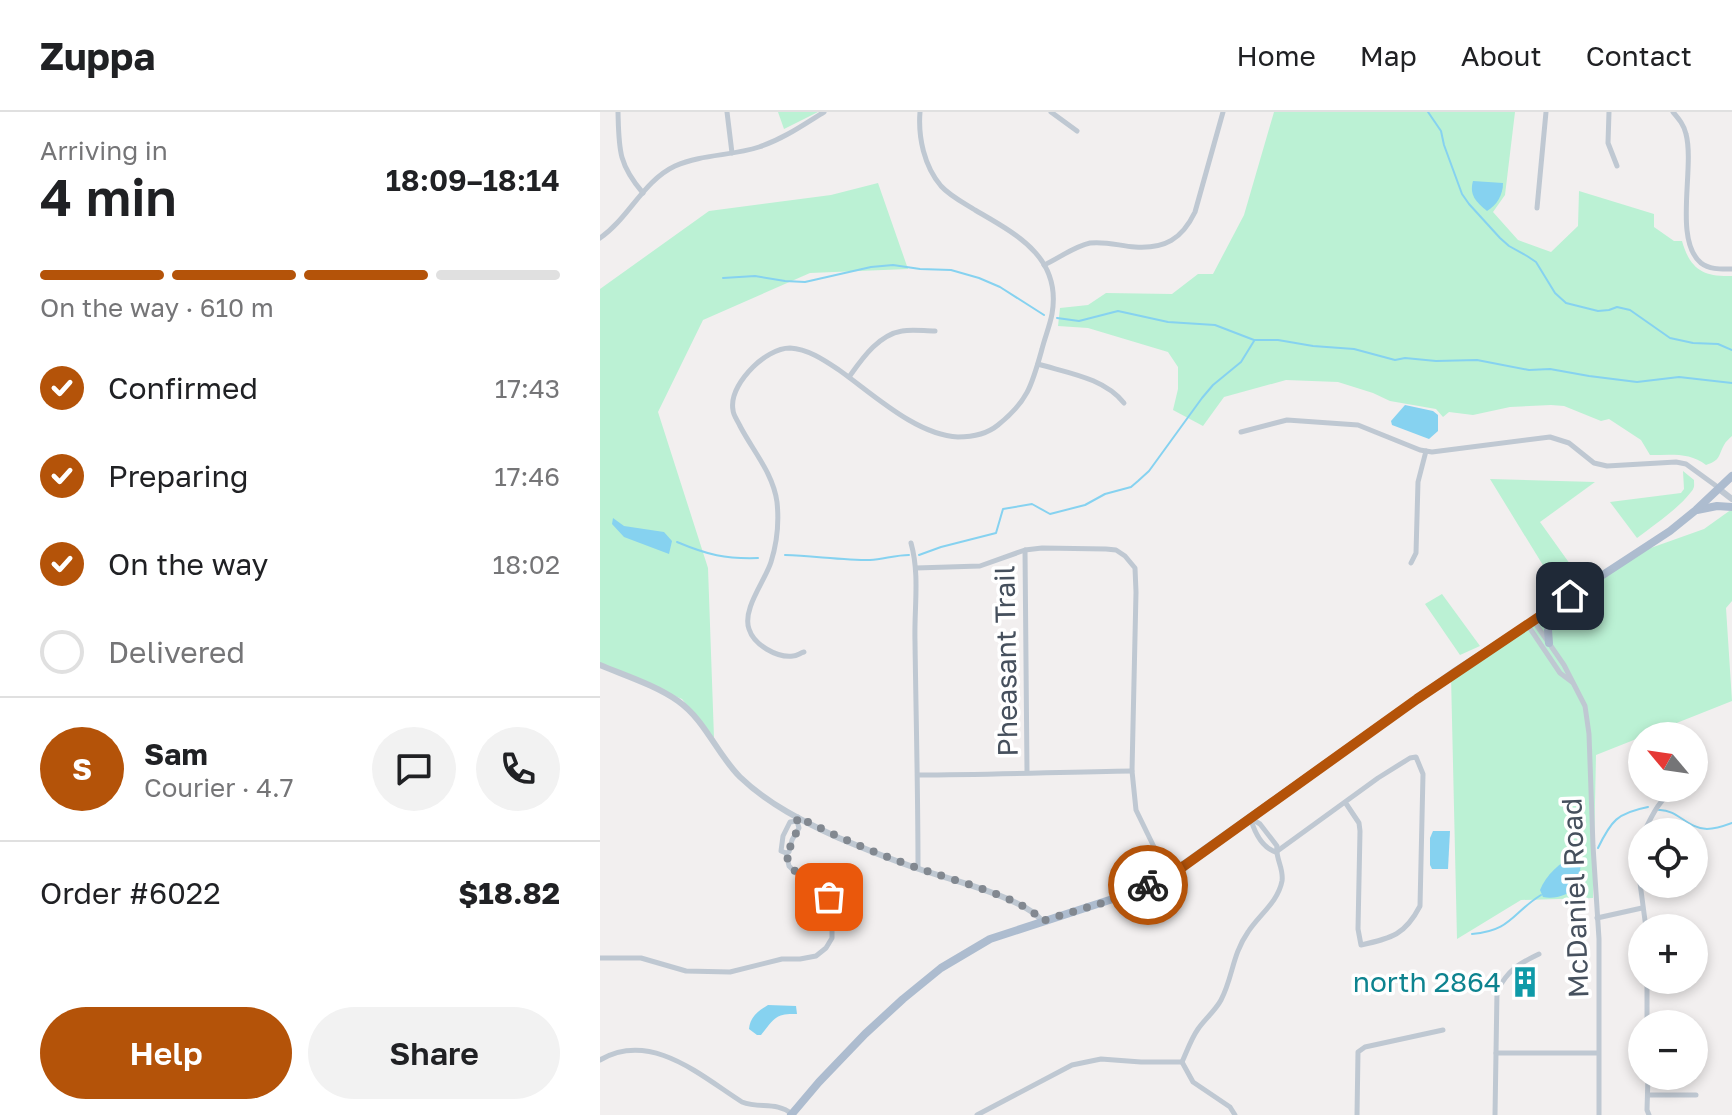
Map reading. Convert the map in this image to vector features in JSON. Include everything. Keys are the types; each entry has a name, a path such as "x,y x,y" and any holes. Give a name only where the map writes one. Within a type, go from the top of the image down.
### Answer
{"main road":[{"path":"791,1114 865,1034 941,968 990,939 1128,894 1172,873 1358,740 1670,531 1732,476"},
{"path":"1696,510 1732,507"},
{"path":"1549,643 1548,630 1553,607"}],"street":[{"path":"618,112 619,151 627,172 643,193"},
{"path":"727,112 732,153"},
{"path":"600,238 622,219 655,181 673,167 695,159 759,147 824,112"},
{"path":"804,652 792,656 771,651 749,630 747,616 771,562 778,513 770,475 733,411 733,396 744,377 754,366 779,350 801,350 824,360 911,422 944,436 970,437 992,430 1025,398 1033,381 1052,313 1053,295 1044,265 1028,244 943,188 932,172 924,153 920,112"},
{"path":"1051,112 1077,131"},
{"path":"1044,265 1081,245 1149,247 1165,244 1178,236 1188,227 1195,212 1223,112"},
{"path":"1537,208 1546,112"},
{"path":"1609,112 1608,143 1617,166"},
{"path":"1673,112 1683,125 1688,144 1687,240 1703,265 1732,269"},
{"path":"849,377 863,357 883,339 898,331 935,331"},
{"path":"1038,364 1101,384 1111,389 1124,403"},
{"path":"1241,432 1287,420 1358,425 1432,452 1550,437 1569,443 1594,463 1607,466 1686,464 1732,499"},
{"path":"1411,563 1416,553 1418,482 1426,451"},
{"path":"911,543 916,568 918,868"},
{"path":"916,568 980,566 1025,550 1057,547 1116,550 1125,556 1135,568 1132,771 1136,810 1155,849 1172,873"},
{"name":"Pheasant Trail","path":"1025,550 1027,772"},
{"name":"McDaniel Road","path":"1530,622 1564,665 1585,706 1589,734 1599,939 1599,1115"},
{"name":"McDaniel Road","path":"1530,622 1560,673 1573,683"},
{"path":"600,665 679,702 699,721 739,775 798,819 918,868 1004,898 1042,921"},
{"path":"1250,818 1268,850 1276,852 1378,778 1416,757 1423,774 1420,906 1400,933 1361,945 1358,929 1360,831 1359,823 1345,802"},
{"path":"918,775 1132,771"},
{"path":"600,958 641,958 686,971 712,973 730,972 782,959 816,956 832,938 832,905 829,897 789,866 786,853 781,851 790,822 798,819"},
{"path":"786,853 799,828 798,819"},
{"path":"783,841 791,843"},
{"path":"1182,1062 1198,1028 1219,1004 1236,953 1248,931 1278,894 1282,867 1276,852"},
{"path":"1641,898 1643,914"},
{"path":"1597,918 1642,908"},
{"path":"1495,1115 1497,991 1505,975 1539,954"},
{"path":"1357,1115 1358,1052 1365,1047 1443,1030"},
{"path":"600,1060 626,1050 651,1050 669,1056 742,1102 754,1106 766,1104 783,1107 791,1114"},
{"path":"1496,1053 1598,1053"},
{"path":"977,1115 1072,1065 1101,1059 1182,1062"},
{"path":"1182,1062 1193,1082 1230,1107 1235,1115"},
{"path":"1648,1090 1649,1115"},
{"path":"1648,1095 1696,1095"}],"green space":[{"path":"778,112 818,112 784,129"},
{"path":"1274,112 1515,112 1505,195 1493,212 1518,240 1551,252 1578,226 1579,191 1654,214 1654,227 1674,241 1682,241 1689,258 1699,269 1713,275 1732,276 1732,436 1718,457 1706,465 1687,456 1650,455 1641,440 1609,419 1601,421 1564,406 1510,407 1473,415 1449,412 1443,417 1436,409 1390,401 1338,382 1286,380 1224,397 1203,426 1173,410 1178,389 1178,367 1168,352 1088,328 1058,326 1060,308 1088,305 1106,293 1172,294 1198,274 1213,274 1244,215"},
{"path":"878,183 908,269 810,273 703,320 658,412 708,568 714,738 682,699 600,667 600,289 709,211 831,195"},
{"path":"1683,471 1694,480 1692,490 1673,511 1637,538 1610,502 1681,493 1684,489"},
{"path":"1490,479 1595,482 1540,522 1580,578 1560,593"},
{"path":"1732,509 1732,601 1726,608 1732,701 1679,722 1628,722 1628,742 1596,755 1593,898 1521,900 1457,939 1451,676 1645,550 1704,529"},
{"path":"1442,594 1480,646 1460,655 1425,604"}],"water":[{"path":"1473,181 1503,183 1499,199 1487,211 1474,198"},
{"path":"1405,405 1433,411 1438,415 1438,431 1429,439 1392,425 1391,421"},
{"path":"613,518 624,526 664,532 672,541 669,554 624,537 612,524"},
{"path":"1433,831 1450,831 1448,869 1432,869 1430,865"},
{"path":"1574,856 1579,857 1581,862 1578,888 1557,897 1543,897 1540,890 1546,879 1559,865"},
{"path":"768,1005 796,1006 797,1014 779,1016 761,1035 757,1035 749,1029 751,1021"}],"waterway":[{"path":"1428,112 1441,131 1462,194 1469,204 1509,246 1536,262 1555,293 1566,303 1598,311 1617,307 1630,310 1670,338 1718,344 1732,350"},
{"path":"723,278 755,276 805,282 893,265 951,270 1000,287 1044,315"},
{"path":"1057,318 1079,321 1118,311 1168,322 1215,325 1254,340 1354,349 1395,360 1477,360 1529,370 1550,369 1637,382 1679,377 1732,383"},
{"path":"919,555 996,533 1003,509 1032,504 1050,514 1085,505 1105,494 1131,487 1149,471 1213,385 1241,362 1254,341"},
{"path":"677,542 717,555 758,558"},
{"path":"785,555 870,560 909,555"},
{"path":"1598,848 1607,831 1622,815 1648,807"},
{"path":"1659,810 1700,828 1732,823"},
{"path":"1472,934 1503,925 1541,895"}],"way so far":[{"path":"829,897 789,866 786,853 799,828 798,817 840,838 1004,898 1042,921 1109,901 1148,885"}],"place":[{"name":"north 2864","path":"1525,982"}],"route":[{"path":"1148,885 1184,866 1358,740 1570,596"}]}
